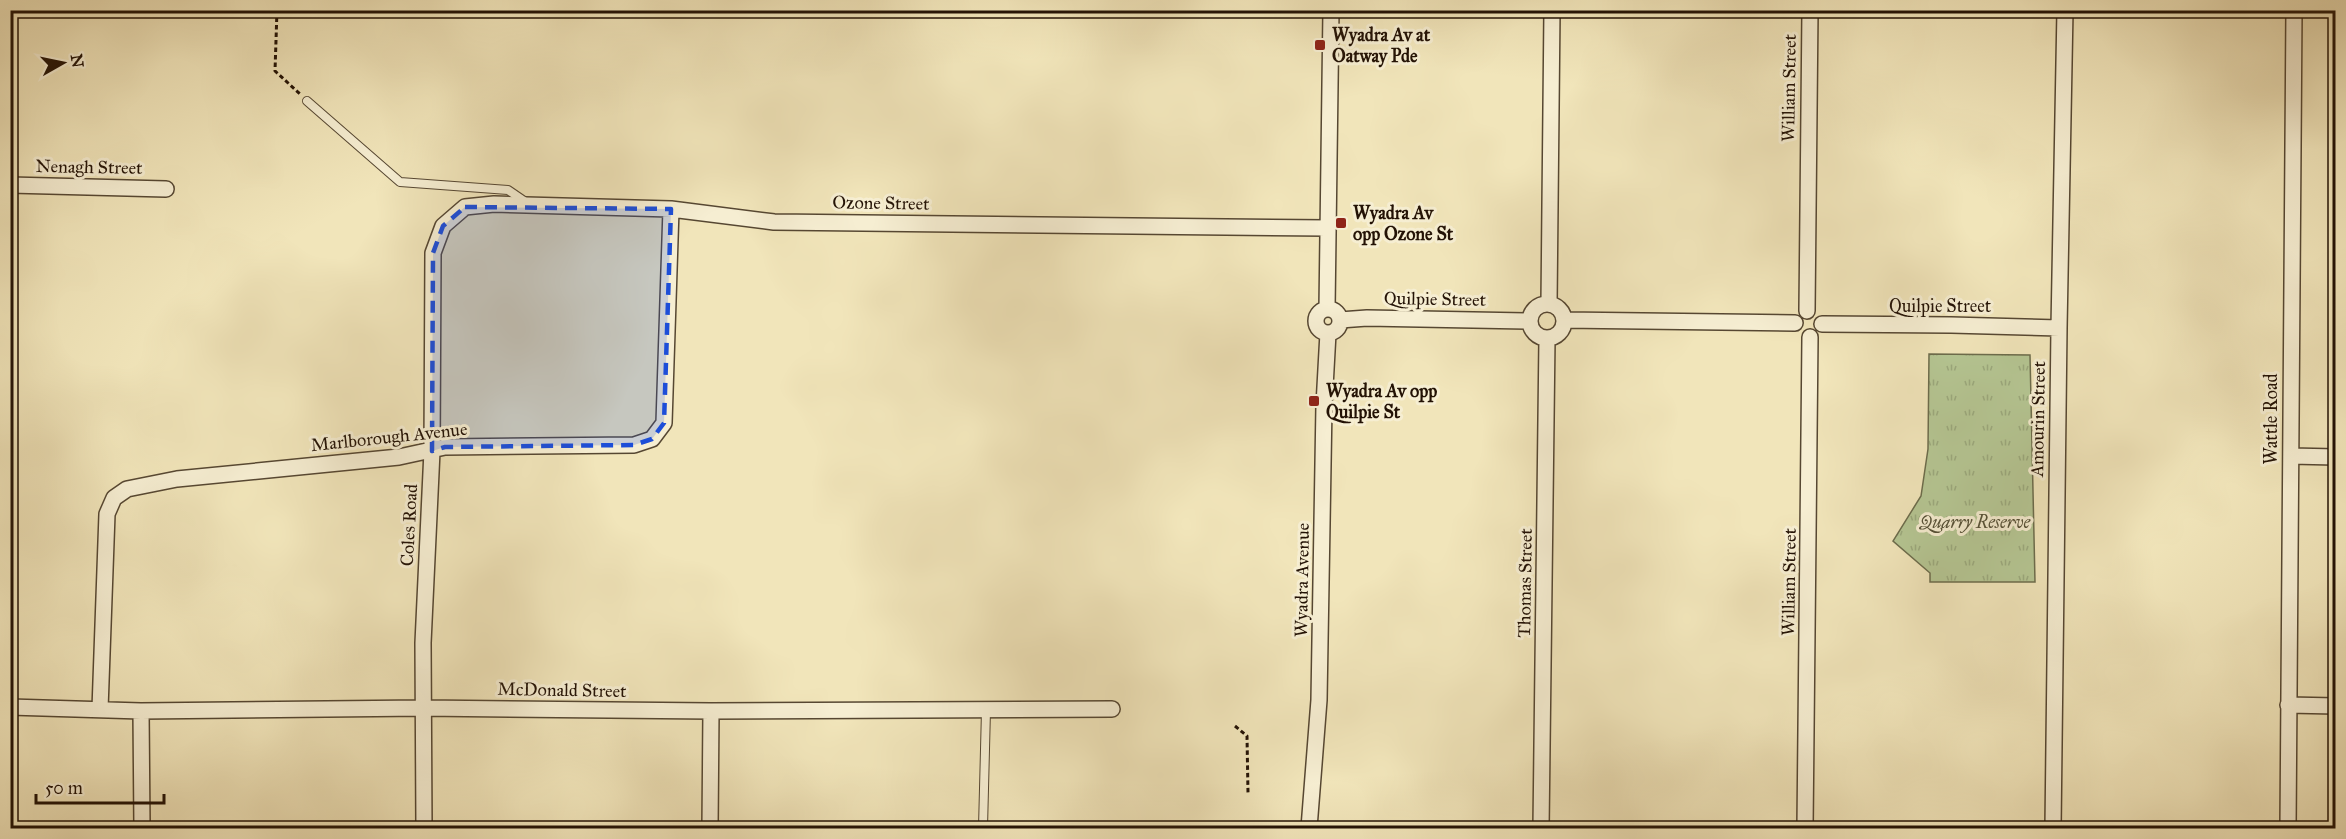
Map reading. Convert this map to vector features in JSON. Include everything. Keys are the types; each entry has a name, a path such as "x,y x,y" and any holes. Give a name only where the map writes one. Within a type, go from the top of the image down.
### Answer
{"street":[{"path":"1327,309 1331,10"},
{"path":"1549,304 1552,10"},
{"name":"William Street","path":"1807,311 1810,10"},
{"name":"Amourin Street","path":"2053,828 2065,10"},
{"name":"Wattle Road","path":"2288,828 2294,10"},
{"name":"Nenagh Street","path":"10,185 166,189"},
{"name":"Ozone Street","path":"443,225 465,207 494,204 671,209 774,222 1327,228"},
{"name":"Marlborough Avenue","path":"100,710 107,514 114,498 127,489 177,479 399,457 445,447 634,445 652,439 664,423 671,209"},
{"name":"Coles Road","path":"424,828 423,643 432,451 433,253 443,225"},
{"path":"1549,304 1561,311 1564,320 1557,334 1547,338 1534,331 1530,321 1531,315 1538,306 1549,304"},
{"path":"1327,309 1337,313 1340,320 1338,327 1328,333 1318,327 1316,319 1320,312 1327,309"},
{"path":"1807,311 1817,314 1822,324 1818,332 1810,337 1799,334 1795,323 1800,313 1807,311"},
{"name":"Quilpie Street","path":"1340,320 1367,318 1530,321"},
{"path":"1564,320 1795,323"},
{"name":"Quilpie Street","path":"1822,324 2059,328"},
{"name":"Wyadra Avenue","path":"1309,828 1319,700 1324,405 1328,333"},
{"name":"William Street","path":"1805,828 1810,337"},
{"name":"Thomas Street","path":"1541,828 1547,338"},
{"path":"2291,456 2336,457"},
{"path":"2289,705 2336,706"},
{"name":"McDonald Street","path":"10,706 141,711 423,708 711,711 1112,709"},
{"path":"141,711 142,828"},
{"path":"710,828 711,711"}],"lane":[{"path":"307,101 400,182 508,190 531,205"},
{"path":"983,828 986,710"}],"path":[{"path":"277,10 275,71 307,101"},
{"path":"1235,726 1247,736 1248,793"}],"highlighted area":[{"path":"465,207 671,209 664,423 652,439 634,445 445,447 432,451 433,253 443,226"}],"green space":[{"name":"Quarry Reserve","path":"1929,354 2030,355 2035,582 1930,582 1930,573 1893,541 1921,496 1928,449"}],"place":[{"name":"Wyadra Av at Oatway Pde","path":"1320,45"},
{"name":"Wyadra Av opp Ozone St","path":"1341,223"},
{"name":"Wyadra Av opp Quilpie St","path":"1314,401"}]}
